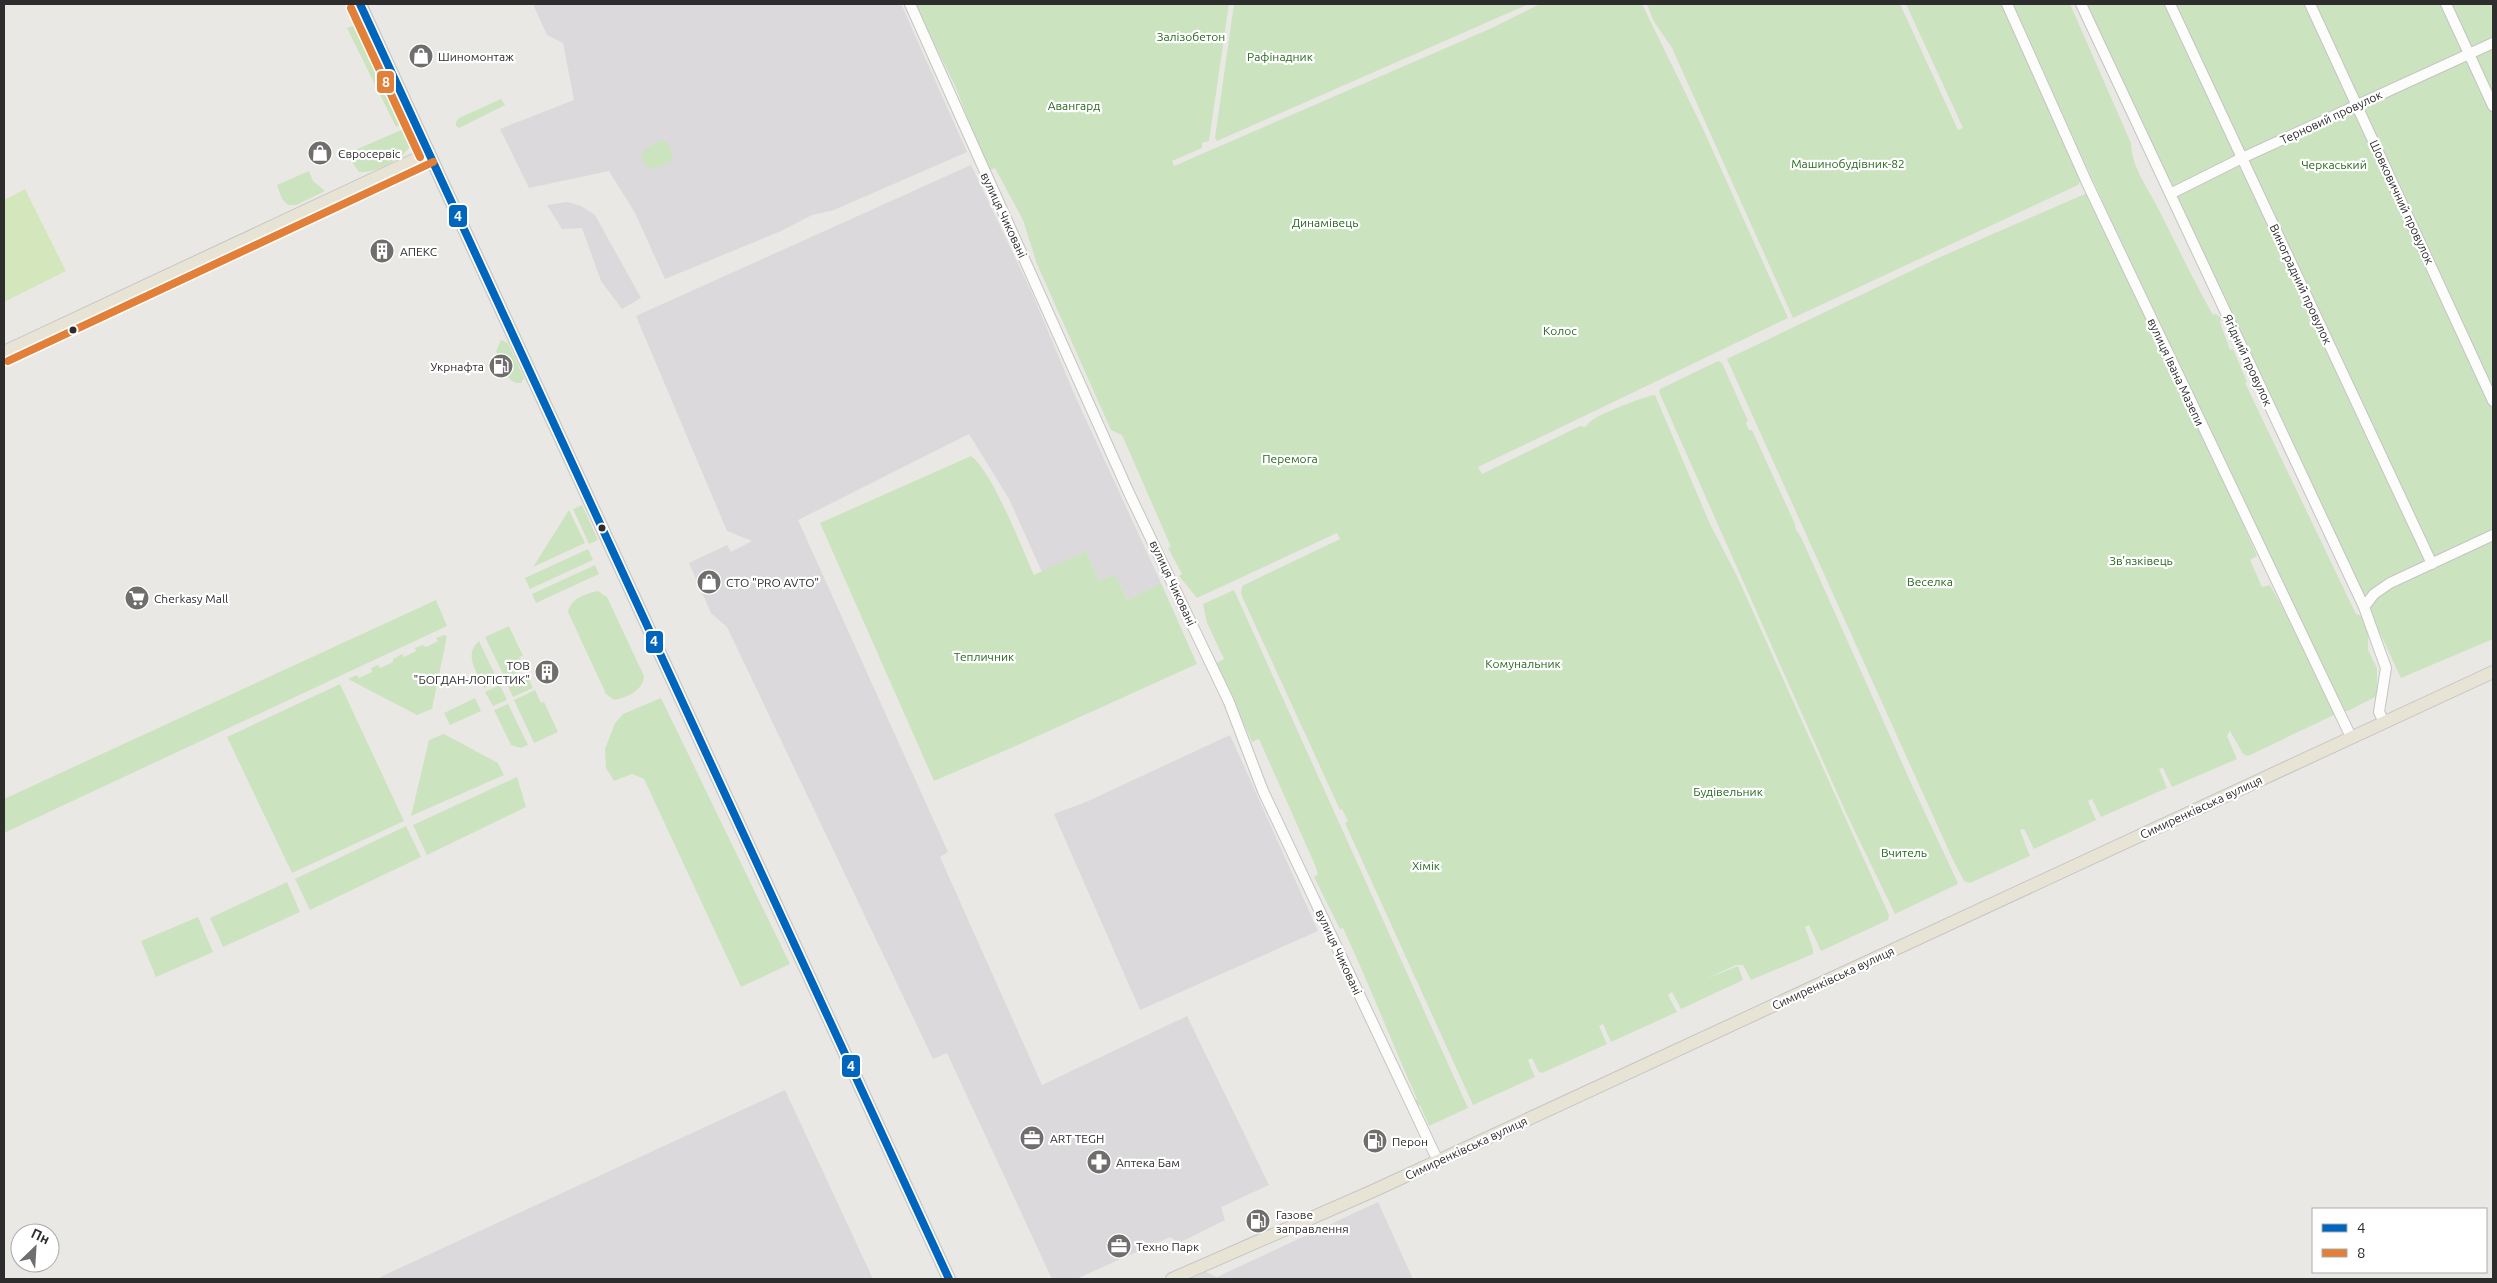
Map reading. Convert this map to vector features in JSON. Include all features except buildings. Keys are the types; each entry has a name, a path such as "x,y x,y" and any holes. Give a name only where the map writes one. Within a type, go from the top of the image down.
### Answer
{"main road":[{"path":"360,4 950,1279"},
{"path":"4,352 429,153"},
{"name":"Симиренківська вулиця","path":"1172,1279 1438,1161 2493,672"}],"street":[{"name":"вулиця Чиковані","path":"910,4 1129,494 1228,702 1263,791 1438,1161"},
{"name":"вулиця Івана Мазепи","path":"2007,4 2088,185 2351,737"},
{"name":"Ягідний провулок","path":"2081,4 2364,607 2379,643 2386,668 2379,712 2384,722"},
{"name":"Виноградний провулок","path":"2170,4 2432,564"},
{"name":"Шовковичний провулок","path":"2310,4 2493,401"},
{"path":"2446,4 2493,106"},
{"name":"Терновий провулок","path":"2170,194 2242,158 2493,43"},
{"path":"2364,607 2374,594 2382,588 2493,535"}],"shaded area":[{"path":"533,4 901,4 967,152 834,210 812,215 781,231 665,279 635,213 609,171 529,188 500,129 574,100 563,43 547,35"},
{"path":"971,165 1032,293 1076,398 1161,583 1127,600 1115,574 1099,581 1086,551 1042,572 1009,499 969,434 798,520 948,852 940,857 1042,1085 1187,1016 1269,1185 1221,1207 1225,1220 1179,1243 1170,1237 1076,1279 1052,1279 947,1053 933,1059 727,627 711,613 689,563 727,545 731,552 752,541 727,531 636,316"},
{"path":"567,202 581,206 595,215 641,298 622,309 601,281 582,228 562,229 547,205"},
{"path":"1230,735 1318,931 1140,1010 1054,814 1086,802"},
{"path":"785,1090 873,1279 376,1279"},
{"path":"1378,1202 1413,1279 1191,1279 1206,1272 1217,1277"}],"green space":[{"path":"915,4 1229,4 1209,141 1202,143 1202,148 1172,161 1174,166 1494,27 1540,4 1642,4 1704,131 1788,318 1478,467 1482,474 1580,426 1585,427 1602,414 1655,395 1710,524 1737,576 1889,915 1888,920 1821,951 1809,925 1805,927 1813,954 1751,980 1743,965 1736,965 1706,979 1738,966 1743,980 1681,1009 1672,992 1668,995 1677,1012 1611,1042 1603,1024 1599,1026 1607,1044 1542,1073 1538,1071 1532,1058 1528,1060 1535,1077 1473,1105 1345,823 1348,821 1342,809 1340,810 1241,594 1242,586 1340,539 1337,533 1197,598 1179,576 1182,574 1168,548 1171,547 1122,435 1111,430 1037,264 1023,220 995,168 988,171 956,88"},
{"name":"Рафінадник","path":"1234,4 1529,4 1217,141 1215,138"},
{"name":"Машинобудівник-82","path":"1647,4 1900,4 1958,130 1963,128 1906,4 2001,4 2081,180 2078,185 1793,318 1672,48 1653,20"},
{"path":"2012,4 2070,4 2131,143 2134,160 2141,178 2213,315 2216,314 2221,318 2220,322 2230,350 2233,349 2247,382 2245,383 2356,614 2362,616 2370,635 2368,636 2368,650 2377,668 2377,696 2348,711 2344,711 2106,209"},
{"name":"Черкаський","path":"2086,4 2493,4 2493,639 2401,678"},
{"path":"360,23 406,122 396,127 347,28"},
{"path":"501,99 505,105 459,128 456,126 459,118"},
{"path":"408,127 413,142 397,159 382,167 359,172 346,154"},
{"path":"662,140 668,143 673,154 671,161 655,169 646,166 641,155 645,149"},
{"path":"309,171 313,181 325,191 296,205 288,205 282,199 277,185"},
{"path":"25,189 66,271 4,302 4,200"},
{"path":"2087,193 2235,505 2257,556 2250,560 2262,587 2270,585 2297,634 2336,714 2248,756 2243,754 2230,731 2227,736 2237,759 2172,787 2163,768 2159,769 2167,788 2101,817 2092,799 2088,801 2096,820 2034,849 2024,829 2020,830 2030,856 1970,883 1964,881 1953,860 1727,359 1938,258"},
{"path":"501,340 508,343 524,378 521,383 511,380 502,367 496,351"},
{"name":"Вчитель","path":"1718,361 1722,363 1748,421 1746,423 1749,430 1752,430 1958,884 1895,914 1846,813 1659,392 1660,389"},
{"name":"Тепличник","path":"971,456 980,465 997,494 1034,575 1086,551 1099,581 1115,574 1127,600 1161,583 1197,664 934,781 820,523"},
{"path":"582,505 598,540 589,544 573,509"},
{"path":"569,510 585,543 533,567"},
{"path":"588,549 593,560 530,589 525,578"},
{"path":"595,565 599,574 536,603 532,594"},
{"path":"1234,590 1468,1108 1429,1126 1420,1105 1417,1106 1415,1100 1417,1099 1343,928 1340,929 1314,877 1318,874 1315,865 1259,739 1252,742 1216,663 1224,659 1207,623 1203,604"},
{"path":"598,591 607,597 644,676 638,689 629,695 614,700 606,694 568,612 575,600"},
{"path":"436,600 447,626 4,833 4,799"},
{"path":"509,626 523,656 519,657 525,669 505,678 485,637"},
{"path":"444,635 447,636 432,709 417,715 348,679 357,675 359,678 372,672 371,668 378,665 380,668 393,662 393,659 402,654 404,657 416,651 415,648 423,645 426,647 438,641 436,638"},
{"path":"479,641 498,681 484,688 475,670 472,658 474,646"},
{"path":"526,673 533,688 513,697 506,682"},
{"path":"340,684 404,821 292,873 227,737"},
{"path":"500,685 507,700 493,706 485,692"},
{"path":"535,690 541,703 544,702 558,732 534,743 514,700"},
{"path":"475,698 481,711 450,725 444,713"},
{"path":"661,698 790,964 741,987 644,779 632,774 614,781 606,768 605,749 615,723 623,714"},
{"path":"508,704 528,745 521,748 511,745 494,710"},
{"path":"444,734 498,763 504,775 411,816 429,740"},
{"path":"517,777 526,807 427,855 413,825"},
{"path":"406,826 421,857 310,910 295,879"},
{"path":"287,882 300,912 223,947 210,918"},
{"path":"198,917 213,952 156,977 141,941"}],"transit line":[{"name":"4","path":"360,4 949,1279"},
{"name":"8","path":"351,8 420,157"},
{"name":"8","path":"8,361 433,162"}],"place":[{"name":"Шиномонтаж","path":"421,56"},
{"name":"Євросервіс","path":"320,153"},
{"name":"АПЕКС","path":"382,251"},
{"name":"Укрнафта","path":"501,366"},
{"name":"СТО \"PRO AVTO\"","path":"709,582"},
{"name":"Cherkasy Mall","path":"137,598"},
{"name":"ТОВ \"БОГДАН-ЛОГІСТИК\"","path":"547,672"},
{"name":"ART TEGH","path":"1032,1138"},
{"name":"Перон","path":"1375,1141"},
{"name":"Аптека Бам","path":"1099,1162"},
{"name":"Газове заправлення","path":"1258,1221"},
{"name":"Техно Парк","path":"1119,1246"}],"park label":[{"name":"Залізобетон","path":"1191,36"},
{"name":"Авангард","path":"1074,105"},
{"name":"Динамівець","path":"1325,222"},
{"name":"Колос","path":"1560,330"},
{"name":"Перемога","path":"1290,458"},
{"name":"Зв'язківець","path":"2141,560"},
{"name":"Веселка","path":"1930,581"},
{"name":"Комунальник","path":"1523,663"},
{"name":"Будівельник","path":"1728,791"},
{"name":"Хімік","path":"1426,865"}]}
